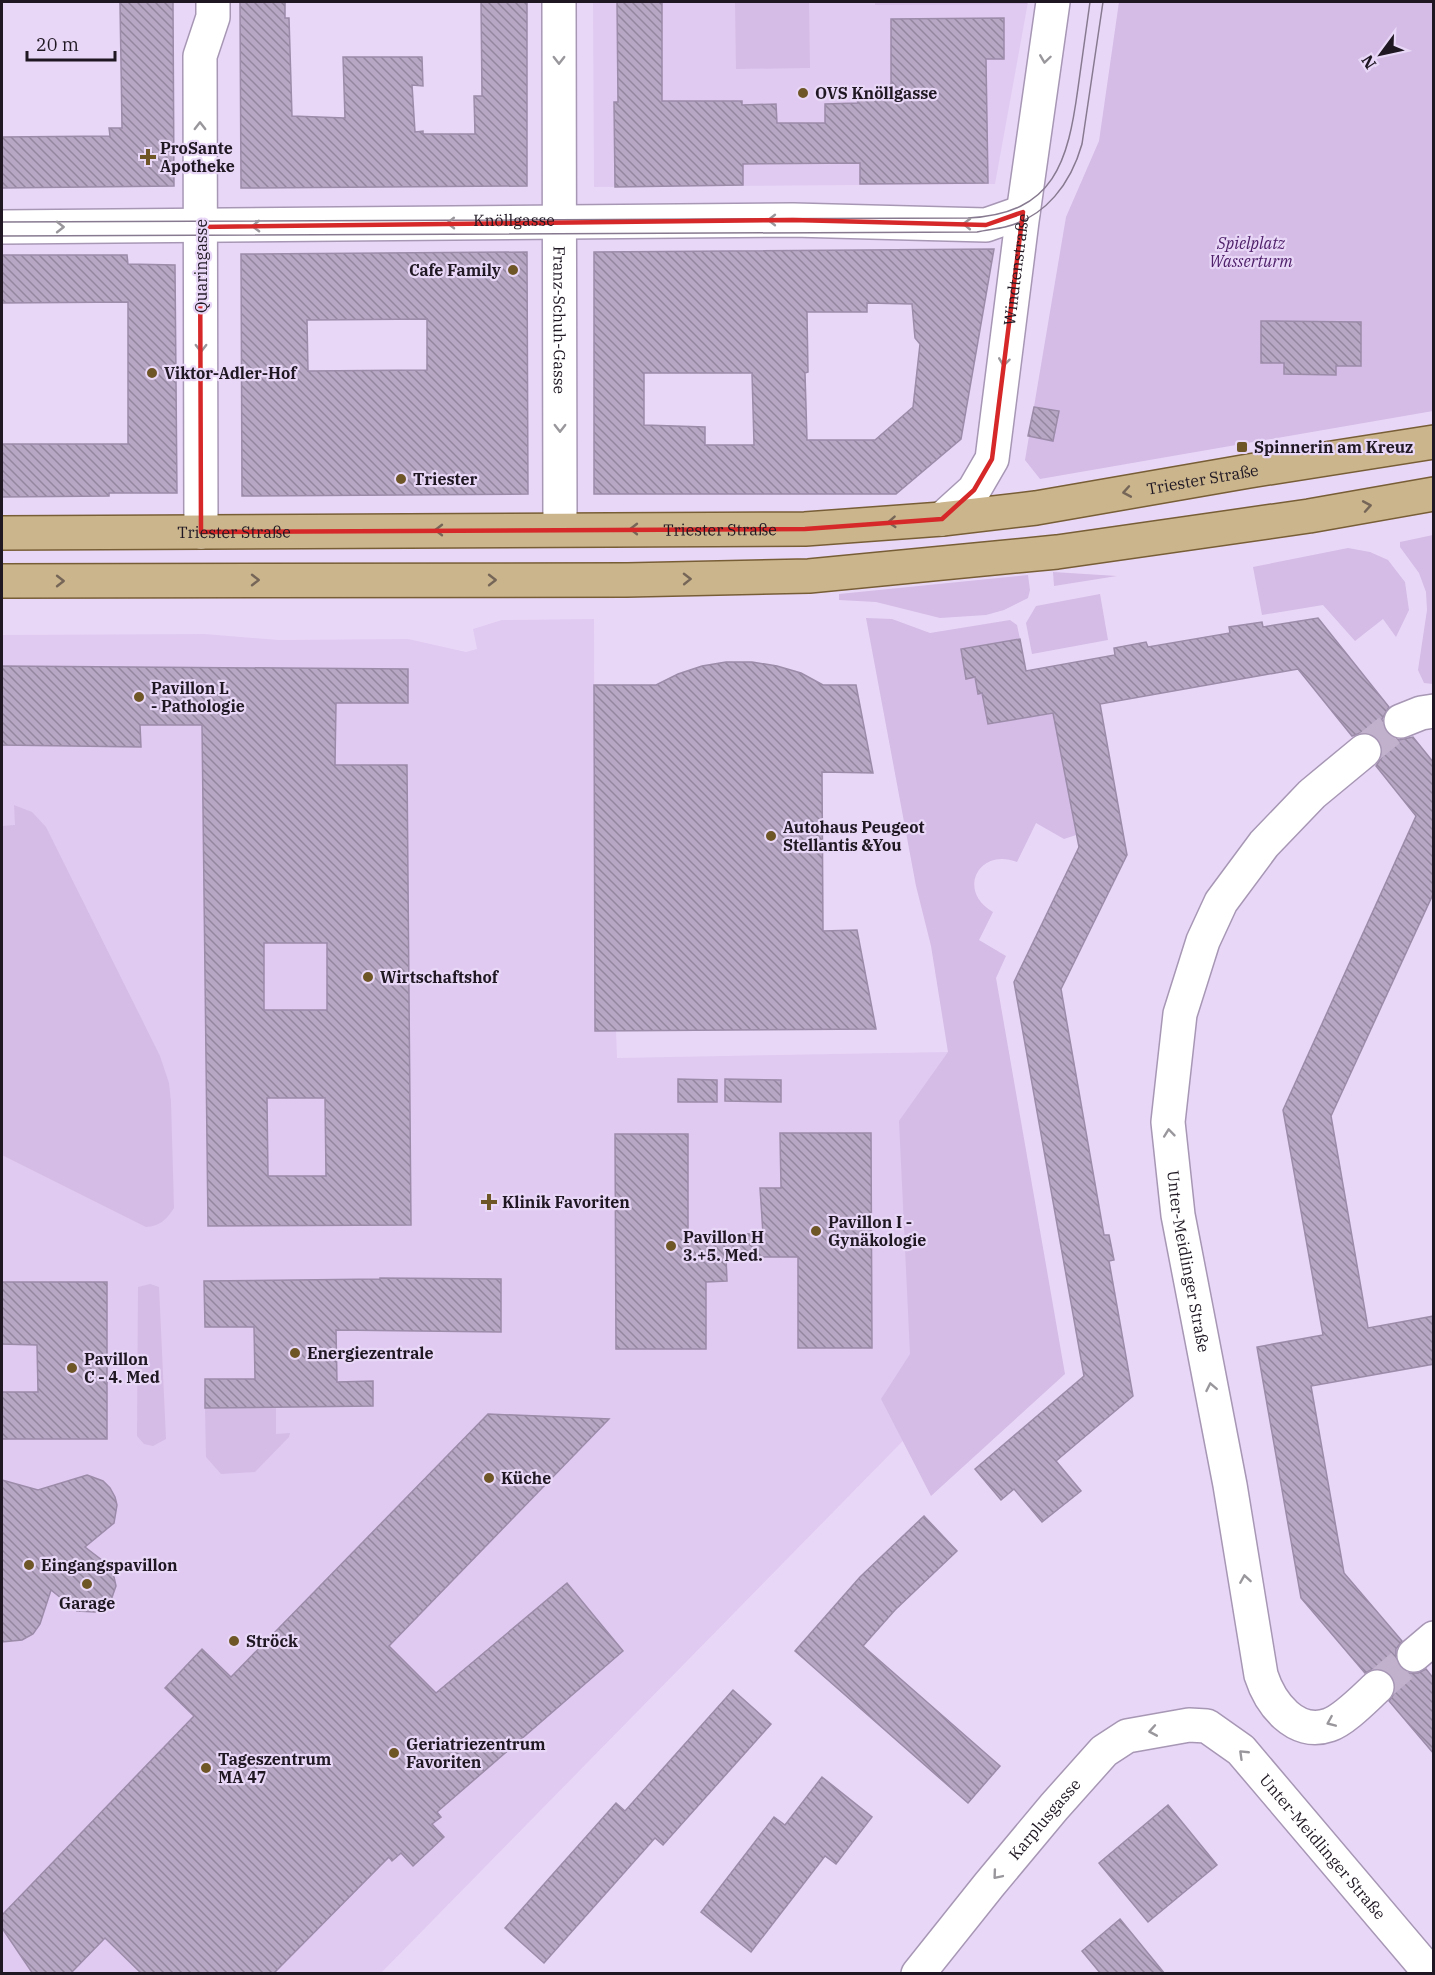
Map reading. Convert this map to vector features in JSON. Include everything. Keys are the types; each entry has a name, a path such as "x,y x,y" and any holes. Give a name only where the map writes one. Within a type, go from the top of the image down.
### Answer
{"main road":[{"name":"Triester Straße","path":"2,533 805,529 942,519 1036,508 1434,442"},
{"path":"2,581 627,580 809,576 1057,552 1309,516 1434,494"}],"street":[{"name":"Quaringasse","path":"201,532 200,56 213,17 213,2"},
{"name":"Franz-Schuh-Gasse","path":"559,2 560,530"},
{"name":"Windtenstraße","path":"942,519 974,490 992,459 1023,212 1053,2"},
{"name":"Knöllgasse","path":"2,227 793,220 986,225 1023,212"},
{"path":"1401,722 1420,712 1434,711"},
{"name":"Unter-Meidlinger Straße","path":"1364,751 1312,794 1264,844 1221,902 1203,940 1180,1014 1168,1122 1178,1215 1230,1485 1259,1664 1265,1688 1282,1713 1302,1725 1314,1727 1330,1725 1377,1687"},
{"name":"Karplusgasse","path":"918,1974 996,1876 1104,1751 1127,1736 1189,1725 1207,1726"},
{"name":"Unter-Meidlinger Straße","path":"1207,1726 1242,1750 1431,1974"}],"highlighted area":[{"path":"1023,212 992,459 974,490 942,519 805,529 201,532 200,227 793,220 986,225"}],"shaded area":[{"name":"OVS Knöllgasse","path":"593,2 1028,2 995,184 594,187"},
{"name":"Klinik Favoriten","path":"594,619 595,1030 616,1030 617,1058 948,1052 945,1398 381,1973 2,1973 2,635 205,634 279,640 408,639 466,652 477,649 473,629 502,620"}],"green space":[{"path":"735,2 809,2 810,68 736,69"},
{"path":"875,2 1028,2 1027,4 875,5"},
{"name":"Spielplatz Wasserturm","path":"1119,2 1433,2 1433,411 1040,479 1025,460 1066,217 1099,141"},
{"path":"1434,535 1433,684 1424,683 1418,670 1427,610 1426,592 1419,573 1400,547 1400,542"},
{"path":"1348,548 1370,552 1388,560 1405,582 1409,610 1396,637 1383,619 1355,641 1323,605 1262,615 1253,567"},
{"path":"1053,572 1117,576 1054,586"},
{"path":"1028,575 1030,590 1028,598 1004,610 986,615 940,618 876,602 839,600 839,594"},
{"path":"1100,594 1108,640 1032,654 1026,623 1036,606"},
{"path":"866,618 892,619 930,633 1010,620 1017,625 1020,639 961,649 966,678 975,677 978,693 982,693 988,724 1054,713 1076,835 1064,839 1036,823 1017,862 1004,859 992,861 977,873 974,883 976,893 982,903 993,912 979,940 1006,956 996,978 1065,1374 931,1496 881,1399 910,1354 899,1121 948,1052 931,946 916,886"},
{"path":"14,805 32,812 46,827 160,1056 169,1083 171,1102 174,1208 159,1224 146,1227 2,1155 2,826 15,825"},
{"path":"150,1284 159,1287 166,1439 153,1446 144,1444 137,1436 138,1287"},
{"path":"276,1407 276,1434 290,1433 289,1437 255,1472 221,1474 206,1457 205,1408"}],"building":[{"path":"120,2 173,2 174,186 2,188 2,137 110,136 109,128 122,128"},
{"path":"240,2 285,2 285,18 289,18 292,116 345,118 343,57 422,57 423,86 412,85 415,132 475,134 474,96 482,96 481,2 527,2 527,186 241,188"},
{"path":"617,2 662,2 662,101 742,101 742,105 776,104 777,123 825,123 825,104 858,103 857,100 891,100 891,19 1004,18 1004,59 986,59 988,183 860,184 860,163 743,164 743,185 615,187 614,102 618,102"},
{"path":"994,249 961,439 896,494 594,494 594,252","holes":["867,303 912,304 915,338 920,344 913,407 875,440 807,440 805,373 808,372 807,312 867,312","644,373 752,373 754,445 705,445 705,427 644,425"]},
{"path":"527,252 528,494 242,496 241,254","holes":["427,319 427,370 308,371 307,320"]},
{"name":"Viktor-Adler-Hof","path":"2,255 127,255 128,264 175,265 177,493 2,497 2,444 128,444 128,302 2,303"},
{"path":"1261,321 1361,322 1361,366 1336,366 1336,375 1284,374 1284,363 1261,363"},
{"path":"1034,407 1059,411 1053,441 1028,436"},
{"path":"1318,618 1389,707 1382,719 1383,727 1389,735 1399,740 1413,737 1434,763 1434,892 1331,1116 1368,1328 1434,1316 1434,1364 1311,1386 1344,1573 1402,1641 1396,1649 1399,1667 1408,1673 1418,1673 1426,1669 1434,1679 1434,1754 1389,1701 1395,1692 1395,1683 1391,1675 1382,1669 1373,1669 1365,1673 1301,1598 1257,1347 1323,1335 1283,1110 1416,816 1376,766 1382,757 1379,740 1370,733 1352,736 1298,669 1100,704 1127,855 1061,989 1104,1235 1109,1235 1114,1260 1109,1261 1133,1396 1056,1461 1081,1491 1042,1522 1014,1489 1001,1500 975,1469 1084,1376 1014,982 1079,847 1053,713 988,724 982,693 978,694 975,677 966,679 961,649 1020,639 1026,671 1115,655 1114,648 1146,642 1148,647 1230,633 1229,627 1262,622 1263,627"},
{"path":"726,662 752,662 777,666 801,673 823,685 856,685 873,773 822,772 823,931 857,930 876,1029 595,1031 594,685 656,685 702,666"},
{"name":"Wirtschaftshof","path":"2,666 408,669 408,703 336,703 335,765 407,765 411,1225 208,1226 202,725 140,725 141,747 2,745","holes":["264,943 327,943 327,1010 264,1010","267,1098 325,1098 326,1176 268,1176"]},
{"path":"678,1079 717,1080 717,1102 678,1102"},
{"path":"725,1079 781,1080 781,1102 725,1101"},
{"path":"780,1133 871,1133 872,1348 798,1348 798,1257 726,1257 727,1281 706,1282 706,1349 616,1349 615,1134 688,1134 688,1233 763,1234 760,1188 781,1188"},
{"name":"Energiezentrale","path":"380,1278 501,1279 501,1332 336,1330 337,1382 373,1381 373,1406 205,1408 205,1379 255,1379 254,1327 205,1327 204,1281"},
{"name":"Pavillon C - 4. Med","path":"2,1282 107,1282 107,1439 2,1439 2,1392 38,1392 37,1345 2,1344"},
{"path":"488,1414 609,1419 389,1646 436,1693 567,1583 623,1651 437,1812 441,1817 432,1824 444,1837 413,1866 401,1853 392,1861 389,1857 273,1974 142,1974 105,1938 70,1974 33,1974 2,1928 2,1915 194,1716 165,1688 202,1649 231,1677"},
{"name":"Eingangspavillon","path":"87,1475 103,1481 110,1488 117,1505 114,1523 85,1547 112,1568 116,1586 110,1603 95,1612 77,1611 51,1590 40,1624 33,1634 22,1640 2,1642 2,1480 38,1490"},
{"path":"924,1516 957,1551 895,1610 863,1646 1000,1766 968,1803 795,1651 860,1577"},
{"path":"733,1690 771,1724 663,1845 655,1838 544,1963 505,1928 616,1803 625,1811"},
{"path":"822,1777 872,1817 836,1864 825,1856 751,1952 701,1912 774,1817 785,1825"},
{"path":"1168,1805 1217,1865 1148,1922 1099,1863"},
{"path":"1120,1919 1165,1974 1101,1974 1082,1951"}],"tunnel":[{"path":"1364,751 1401,721"},
{"path":"1377,1687 1414,1655"}],"tram line":[{"path":"2,222 968,218 997,214 1020,206 1038,194 1052,179 1062,160 1074,114 1090,2"},
{"path":"2,236 977,232 1005,227 1020,222 1044,207 1064,185 1071,172 1082,144 1103,2"}],"place":[{"name":"OVS Knöllgasse","path":"803,93"},
{"name":"ProSante Apotheke","path":"148,157"},
{"name":"Cafe Family","path":"513,270"},
{"name":"Viktor-Adler-Hof","path":"152,373"},
{"name":"Spinnerin am Kreuz","path":"1242,447"},
{"name":"Triester","path":"401,479"},
{"name":"Pavillon L - Pathologie","path":"139,697"},
{"name":"Autohaus Peugeot Stellantis &You","path":"771,836"},
{"name":"Wirtschaftshof","path":"368,977"},
{"name":"Klinik Favoriten","path":"489,1202"},
{"name":"Pavillon I - Gynäkologie","path":"816,1231"},
{"name":"Pavillon H 3.+5. Med.","path":"671,1246"},
{"name":"Energiezentrale","path":"295,1353"},
{"name":"Pavillon C - 4. Med","path":"72,1368"},
{"name":"Küche","path":"489,1478"},
{"name":"Eingangspavillon","path":"29,1565"},
{"name":"Garage","path":"87,1584"},
{"name":"Ströck","path":"234,1641"},
{"name":"Geriatriezentrum Favoriten","path":"394,1753"},
{"name":"Tageszentrum MA 47","path":"206,1768"}]}
